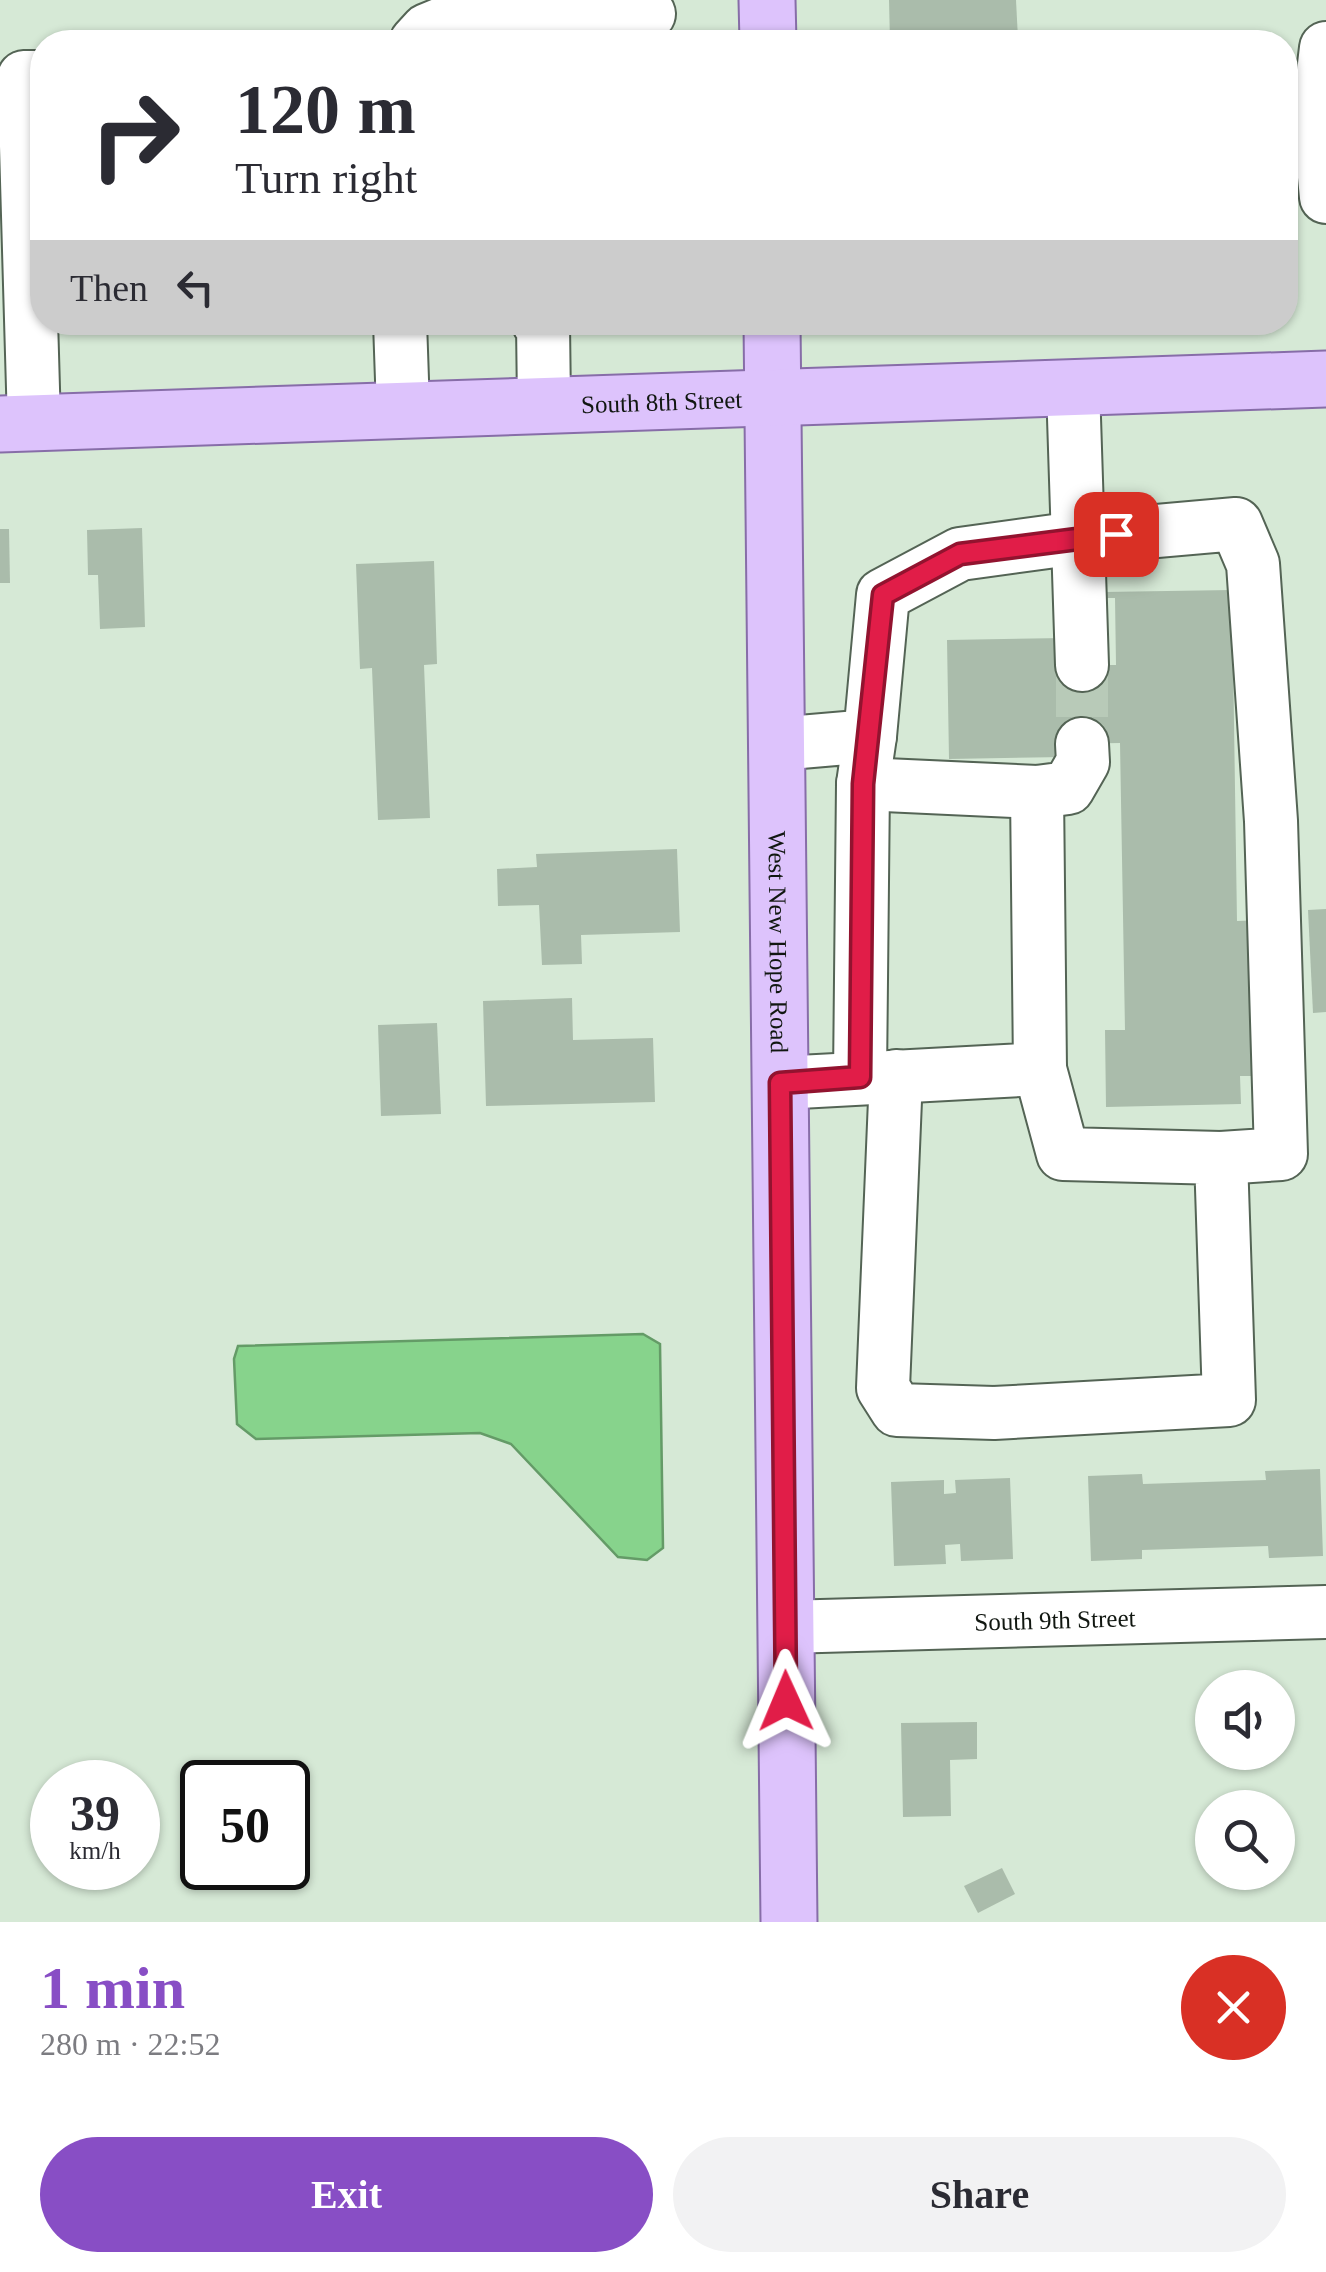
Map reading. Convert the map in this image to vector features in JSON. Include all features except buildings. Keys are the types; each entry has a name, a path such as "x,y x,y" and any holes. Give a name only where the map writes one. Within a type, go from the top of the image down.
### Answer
{"main road":[{"path":"767,0 768,30"},
{"name":"West New Hope Road","path":"772,335 789,1922"},
{"name":"South 8th Street","path":"17,423 1326,378"}],"street":[{"path":"427,30 444,24 649,19"},
{"path":"1326,48 1318,116 1326,197"},
{"path":"17,423 24,77 30,77"},
{"path":"400,335 403,410"},
{"path":"544,335 544,404"},
{"path":"1074,386 1082,665"},
{"path":"1036,792 1040,1069 1062,1154 1222,1158 1281,1154 1271,821 1253,564 1236,524 1077,538 960,554 883,595 866,760 878,1076 883,1388 897,1410 994,1413 1229,1400 1222,1158"},
{"path":"777,744 1036,792 1068,788 1083,762 1082,744"},
{"path":"780,1083 1040,1069"},
{"name":"South 9th Street","path":"784,1628 1326,1612"}],"shaded area":[{"path":"643,1334 660,1344 663,1548 647,1560 618,1557 511,1444 480,1433 256,1439 237,1424 234,1359 238,1346"}],"tunnel":[{"path":"1082,665 1082,744"}],"route":[{"path":"786,1701 780,1083 860,1077 863,784 883,595 960,554 1116,534"}]}
